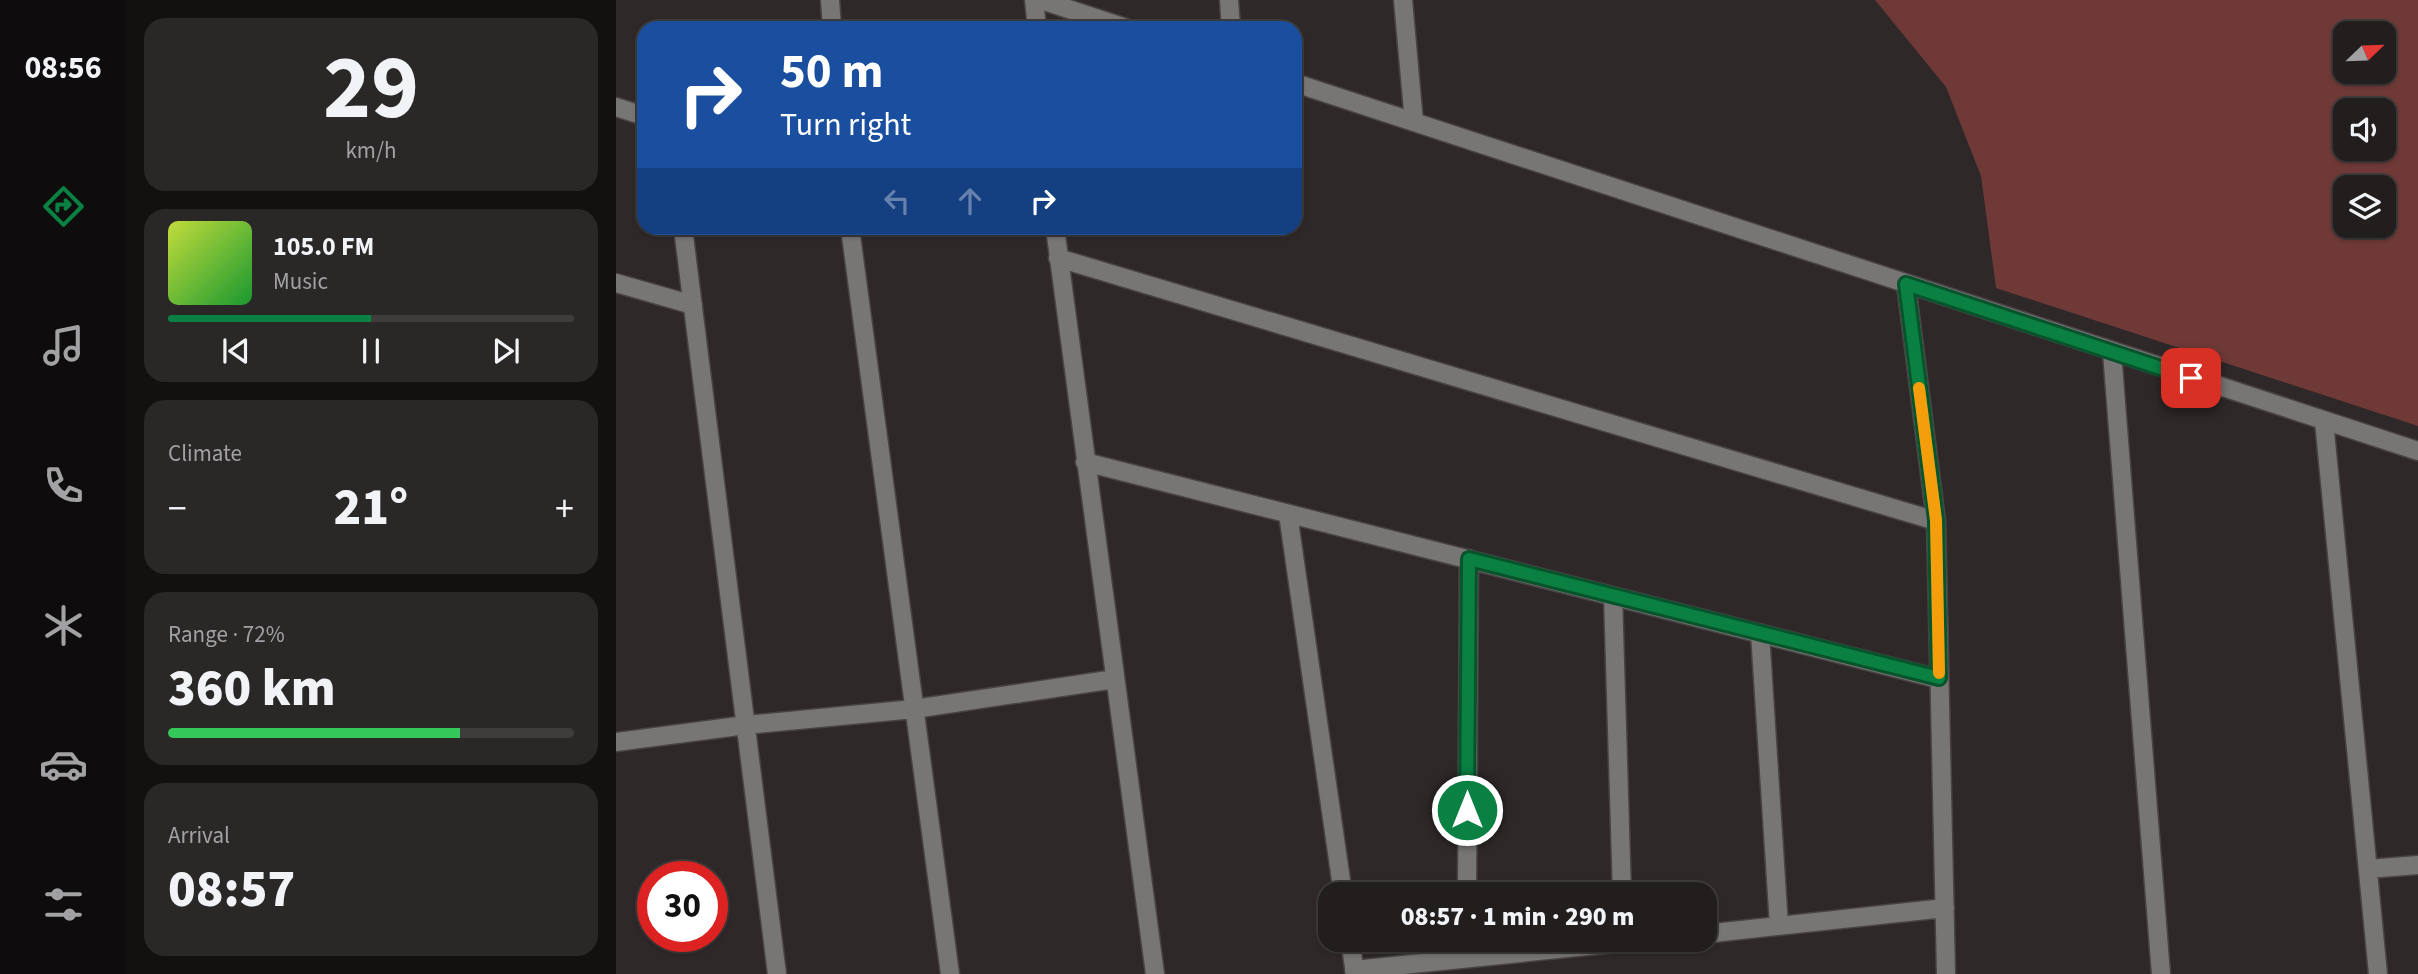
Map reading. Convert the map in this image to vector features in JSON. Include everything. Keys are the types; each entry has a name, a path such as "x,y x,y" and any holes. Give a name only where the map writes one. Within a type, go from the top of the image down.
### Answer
{"street":[{"path":"830,0 832,21"},
{"path":"1034,0 1036,21"},
{"path":"1041,0 1105,21"},
{"path":"1229,0 1230,21"},
{"path":"1403,0 1414,122"},
{"path":"1302,85 2418,452"},
{"path":"616,107 637,114"},
{"path":"684,235 777,974"},
{"path":"851,235 950,974"},
{"path":"1056,235 1155,974"},
{"path":"1058,258 1936,520"},
{"path":"616,283 693,305"},
{"path":"1906,284 1936,520 1946,974"},
{"path":"2112,352 2161,974"},
{"path":"2323,421 2378,974"},
{"path":"1085,462 1939,678"},
{"path":"1289,514 1341,882"},
{"path":"1467,882 1469,559"},
{"path":"1613,596 1622,882"},
{"path":"1760,633 1779,926"},
{"path":"616,742 746,725 914,709 1115,679"},
{"path":"2368,869 2418,865"},
{"path":"1717,933 1945,908"},
{"path":"1352,952 1355,972 1522,952"},
{"path":"1467,952 1467,958"}],"shaded area":[{"path":"1875,0 2418,0 2418,426 1996,288 1981,176 1946,87"}],"slow traffic":[{"path":"1919,388 1936,520 1939,673"}],"route":[{"path":"1467,810 1469,559 1939,678 1936,520 1906,284 2191,378"}]}
